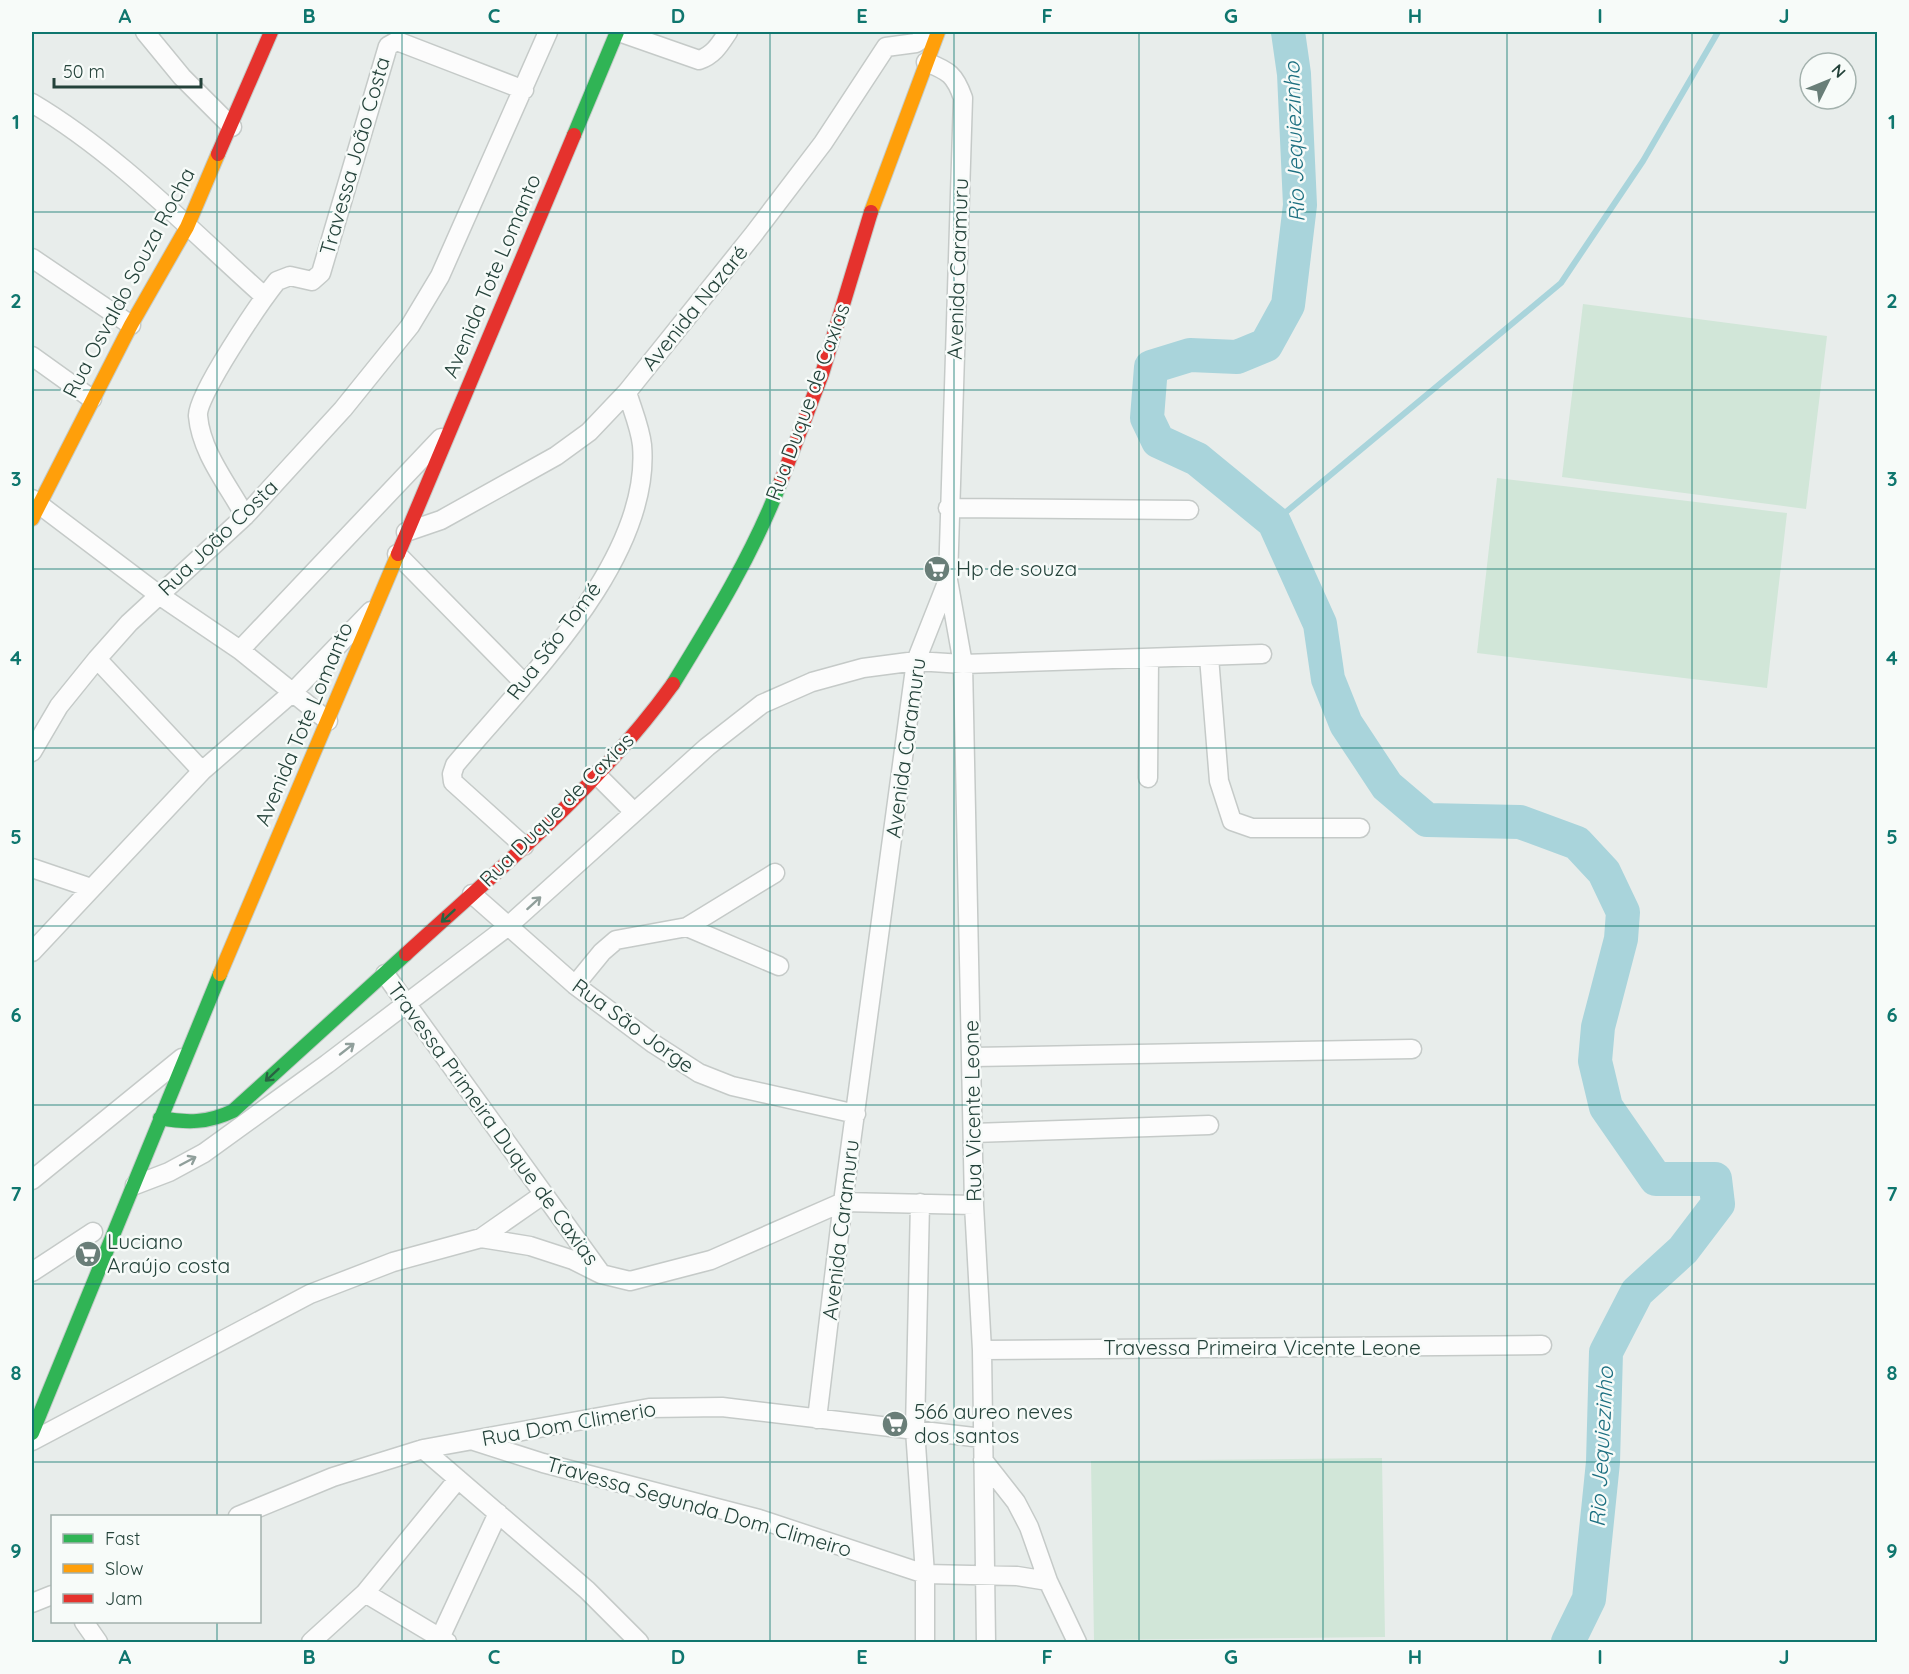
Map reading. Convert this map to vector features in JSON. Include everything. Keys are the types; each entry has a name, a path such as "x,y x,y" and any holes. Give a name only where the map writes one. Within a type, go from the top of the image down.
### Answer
{"street":[{"path":"145,32 182,77 232,127"},
{"name":"Rua João Costa","path":"32,752 60,706 97,659 159,595 245,516 343,409 410,326 440,276 524,90 547,32"},
{"path":"618,32 699,60 708,57 717,49 728,32"},
{"name":"Avenida Tote Lomanto","path":"32,1433 135,1185 184,1057 379,603 406,532 618,32"},
{"name":"Avenida Nazaré","path":"406,532 441,520 556,456 589,432 627,392 823,143 888,39 916,43 931,32"},
{"name":"Rua Duque de Caxias","path":"135,1185 169,1172 204,1153 384,974 597,776 628,742 672,685 715,616 771,505 822,374 874,202 938,32"},
{"name":"Rua Osvaldo Souza Rocha","path":"34,507 131,325 187,227 232,127 267,35"},
{"name":"Travessa João Costa","path":"245,516 202,439 197,413 206,391 264,296 276,281 284,277 312,281 321,273 388,46 397,41 524,90"},
{"name":"Avenida Caramuru","path":"817,1419 843,1202 916,661 948,580 948,508 962,186 963,98 956,80 944,69 926,62"},
{"path":"32,103 56,117 113,160 264,296"},
{"path":"32,258 131,325"},
{"path":"32,356 92,399"},
{"name":"Rua São Tomé","path":"524,846 453,782 452,774 455,765 572,625 621,549 634,515 641,480 642,444 627,392"},
{"path":"240,650 451,428"},
{"path":"34,507 240,650 328,721"},
{"path":"948,508 1189,510"},
{"path":"397,554 524,683"},
{"name":"Rua Vicente Leone","path":"948,580 963,664 974,1205 982,1350 986,1642"},
{"path":"32,952 202,771 293,692 379,603"},
{"name":"Rua Duque de Caxias","path":"160,1118 189,1124 237,1119 407,1002 507,927 706,747 762,704 812,682 863,669 916,661 963,664 1262,654"},
{"path":"1209,657 1219,781 1232,821 1252,828 1360,828"},
{"path":"97,659 202,771"},
{"path":"1148,778 1149,659"},
{"path":"597,776 634,812"},
{"path":"32,868 91,888"},
{"path":"575,986 602,952 616,940 687,927 775,873"},
{"name":"Rua São Jorge","path":"472,894 575,986 654,1044 699,1073 732,1086 856,1114"},
{"path":"687,927 779,966"},
{"name":"Travessa Primeira Duque de Caxias","path":"384,974 407,1002 601,1274"},
{"path":"972,1057 1412,1049"},
{"path":"32,1180 184,1057"},
{"path":"973,1132 1209,1125"},
{"path":"32,1441 310,1294 393,1262 481,1238 544,1194"},
{"path":"481,1238 530,1246 573,1260 601,1274 630,1281 711,1260 843,1202 974,1205"},
{"path":"920,1203 915,1430 925,1574 925,1642"},
{"path":"32,1272 93,1232"},
{"name":"Travessa Primeira Vicente Leone","path":"982,1350 1542,1346"},
{"name":"Rua Dom Climerio","path":"240,1515 333,1477 423,1449 649,1408 722,1407 982,1438"},
{"name":"Travessa Segunda Dom Climeiro","path":"472,1441 543,1463 759,1519 925,1574 1017,1576 1048,1581"},
{"path":"423,1449 587,1590 639,1642"},
{"path":"982,1460 1016,1502 1048,1581 1077,1642"},
{"path":"311,1642 365,1593 458,1479"},
{"path":"365,1593 443,1640 498,1513"},
{"path":"32,1603 51,1595"},
{"path":"85,1623 98,1642"}],"green space":[{"path":"1583,304 1827,336 1806,509 1562,477"},
{"path":"1497,478 1787,513 1767,688 1477,653"},
{"path":"1382,1458 1385,1637 1094,1640 1091,1461"}],"waterway":[{"name":"Rio Jequiezinho","path":"1288,32 1294,74 1300,205 1288,305 1266,345 1237,357 1190,355 1151,367 1147,418 1158,441 1197,459 1274,522 1320,624 1328,679 1346,724 1387,786 1427,820 1520,822 1577,843 1604,872 1623,912 1621,939 1598,1027 1595,1061 1606,1107 1656,1179 1715,1179 1718,1204 1683,1250 1637,1292 1606,1352 1603,1462 1589,1599 1568,1642"},
{"path":"1274,522 1561,283 1643,161 1718,32"}],"traffic: fast":[{"path":"574,135 617,32"},
{"path":"673,684 746,559 781,481"},
{"path":"160,1118 197,1121 215,1118 233,1111 406,954"},
{"path":"32,1433 220,974"}],"traffic: slow":[{"path":"871,212 938,32"},
{"path":"32,519 131,325 187,227 218,154"},
{"path":"220,974 398,554"}],"traffic: jam":[{"path":"218,154 271,32"},
{"path":"398,554 574,135"},
{"path":"781,481 822,374 871,212"},
{"path":"406,954 547,826 581,792 644,722 673,684"}],"place":[{"name":"Hp de souza","path":"937,569"},
{"name":"Luciano Araújo costa","path":"88,1254"},
{"name":"566 aureo neves dos santos","path":"895,1424"}]}
